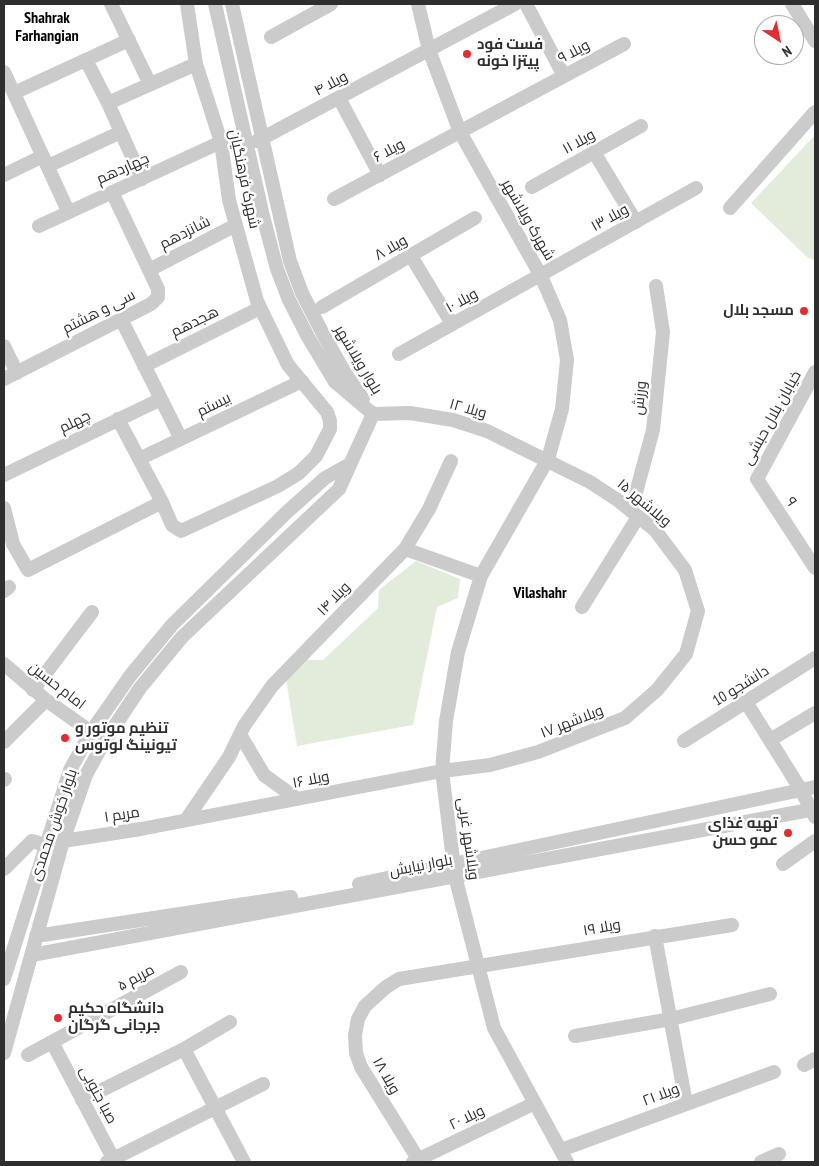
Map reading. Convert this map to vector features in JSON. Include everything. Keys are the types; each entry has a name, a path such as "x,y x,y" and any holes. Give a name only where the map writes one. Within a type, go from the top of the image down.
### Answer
{"street":[{"path":"113,4 150,84"},
{"name":"شهرک فرهنگیان","path":"162,502 172,525 180,531 184,531 278,486 299,473 316,456 330,430 327,412 288,365 260,308 229,200 221,142 196,64 187,4"},
{"name":"بلوار ویلاشهر","path":"215,4 277,269 289,300 308,337 336,382 373,414"},
{"name":"بلوار ویلاشهر","path":"232,4 290,261 302,294 345,373 373,414"},
{"path":"271,37 330,4"},
{"name":"شهرک ویلاشهر","path":"418,4 429,50 460,132 541,276 560,320 568,360 562,409 548,459"},
{"name":"۴ ویلا","path":"247,146 515,4"},
{"path":"526,4 564,76"},
{"path":"792,4 815,41"},
{"path":"14,93 129,40"},
{"name":"۹ ویلا","path":"460,132 624,44"},
{"path":"86,60 108,103 142,179"},
{"path":"108,103 196,64"},
{"path":"5,78 14,93 68,210"},
{"path":"339,98 380,175"},
{"path":"730,208 815,112"},
{"name":"۱۱ ویلا","path":"532,186 641,126"},
{"path":"4,175 121,132"},
{"name":"۶ ویلا","path":"334,199 460,132"},
{"name":"چهاردهم","path":"38,226 68,210 142,179 221,142"},
{"path":"594,152 636,222"},
{"name":"۱۳ ویلا","path":"541,276 696,188"},
{"name":"سی و هشتم","path":"4,379 151,304 158,298 158,289 112,192"},
{"name":"ویلا ۸","path":"322,307 475,218"},
{"name":"شانزدهم","path":"149,270 236,225"},
{"path":"410,256 452,324"},
{"name":"۱۰ ویلا","path":"400,354 541,276"},
{"name":"ورزش","path":"582,607 635,514 654,420 663,332 656,286"},
{"name":"هجدهم","path":"144,366 260,308"},
{"path":"121,319 181,439"},
{"path":"4,346 17,373"},
{"name":"خیابان بلال حبشی","path":"757,479 815,372"},
{"name":"بیستم","path":"140,459 302,381"},
{"name":"چهلم","path":"4,475 161,399"},
{"name":"ویلا ۱۲","path":"373,414 410,413 453,420 486,431 548,459"},
{"path":"350,464 373,414"},
{"path":"4,508 13,544 28,570 162,502 118,419"},
{"name":"ویلاشهر ۱۵","path":"548,459 590,482 655,530 686,570 698,611 686,654"},
{"name":"ویلاشهر غربی","path":"548,459 481,576 458,652 446,721 442,770 454,871 494,1028 564,1156"},
{"name":"۱۴ ویلا","path":"186,820 229,757 244,726 272,686 405,549 429,509 451,461"},
{"name":"بلوار خوش محمدی","path":"4,972 70,770 91,732 130,676 172,625 229,568 325,478 350,464"},
{"name":"بلوار خوش محمدی","path":"4,1053 63,841 86,776 104,742 140,688 182,637 339,488 350,464"},
{"name":"۹","path":"757,479 815,568"},
{"path":"405,549 481,576"},
{"path":"229,568 233,576 241,580"},
{"path":"34,690 92,612"},
{"name":"ویلاشهر ۱۷","path":"442,770 490,765 538,752 625,718 657,690 686,654"},
{"name":"دانشجو 10","path":"684,742 815,658"},
{"name":"امام حسین","path":"4,664 46,700 91,732"},
{"path":"4,742 46,700"},
{"path":"746,702 770,740 808,788 814,812"},
{"path":"770,740 815,713"},
{"path":"240,736 264,775 297,799"},
{"name":"۱۶ ویلا","path":"186,820 442,770"},
{"name":"بلوار نیایش","path":"454,871 581,838 808,788"},
{"path":"701,812 704,830"},
{"name":"بلوار نیایش","path":"32,954 195,918 314,898 454,871 583,852 814,812"},
{"name":"۱ مریم","path":"63,841 186,820"},
{"path":"581,838 583,852"},
{"path":"4,870 32,840 45,845"},
{"path":"783,864 815,842"},
{"name":"بلوار نیایش","path":"36,936 195,918"},
{"name":"۱۹ ویلا","path":"478,966 732,924"},
{"path":"655,936 686,1102"},
{"name":"ویلا ۱۸","path":"417,1161 361,1066 355,1044 358,1019 365,1006 376,995 399,979 478,966"},
{"name":"۵ مریم","path":"28,1056 181,972"},
{"path":"576,1036 671,1019 770,994"},
{"path":"82,1100 184,1049 230,1022"},
{"name":"صبا جنوبی","path":"52,1042 112,1161"},
{"path":"184,1049 244,1162"},
{"name":"ویلا ۲۱","path":"564,1156 686,1102 774,1072"},
{"path":"112,1161 263,1084"},
{"name":"ویلا ۲۰","path":"417,1161 535,1103"},
{"path":"761,1162 779,1154"}],"green space":[{"path":"815,135 815,260 808,258 751,203"},
{"path":"416,561 460,579 458,598 437,607 413,725 297,746 285,674 306,660 323,660 378,608 379,590"}],"place":[{"name":"فست فود پیتزا خونه","path":"467,54"},
{"name":"مسجد بلال","path":"804,311"},
{"name":"تنظیم موتور و تیونینگ لوتوس","path":"65,738"},
{"name":"تهیه غذای عمو حسن","path":"788,833"},
{"name":"دانشگاه حکیم جرجانی گرگان","path":"58,1018"}],"district":[{"name":"Shahrak Farhangian","path":"47,27"},
{"name":"Vilashahr","path":"540,593"}]}
